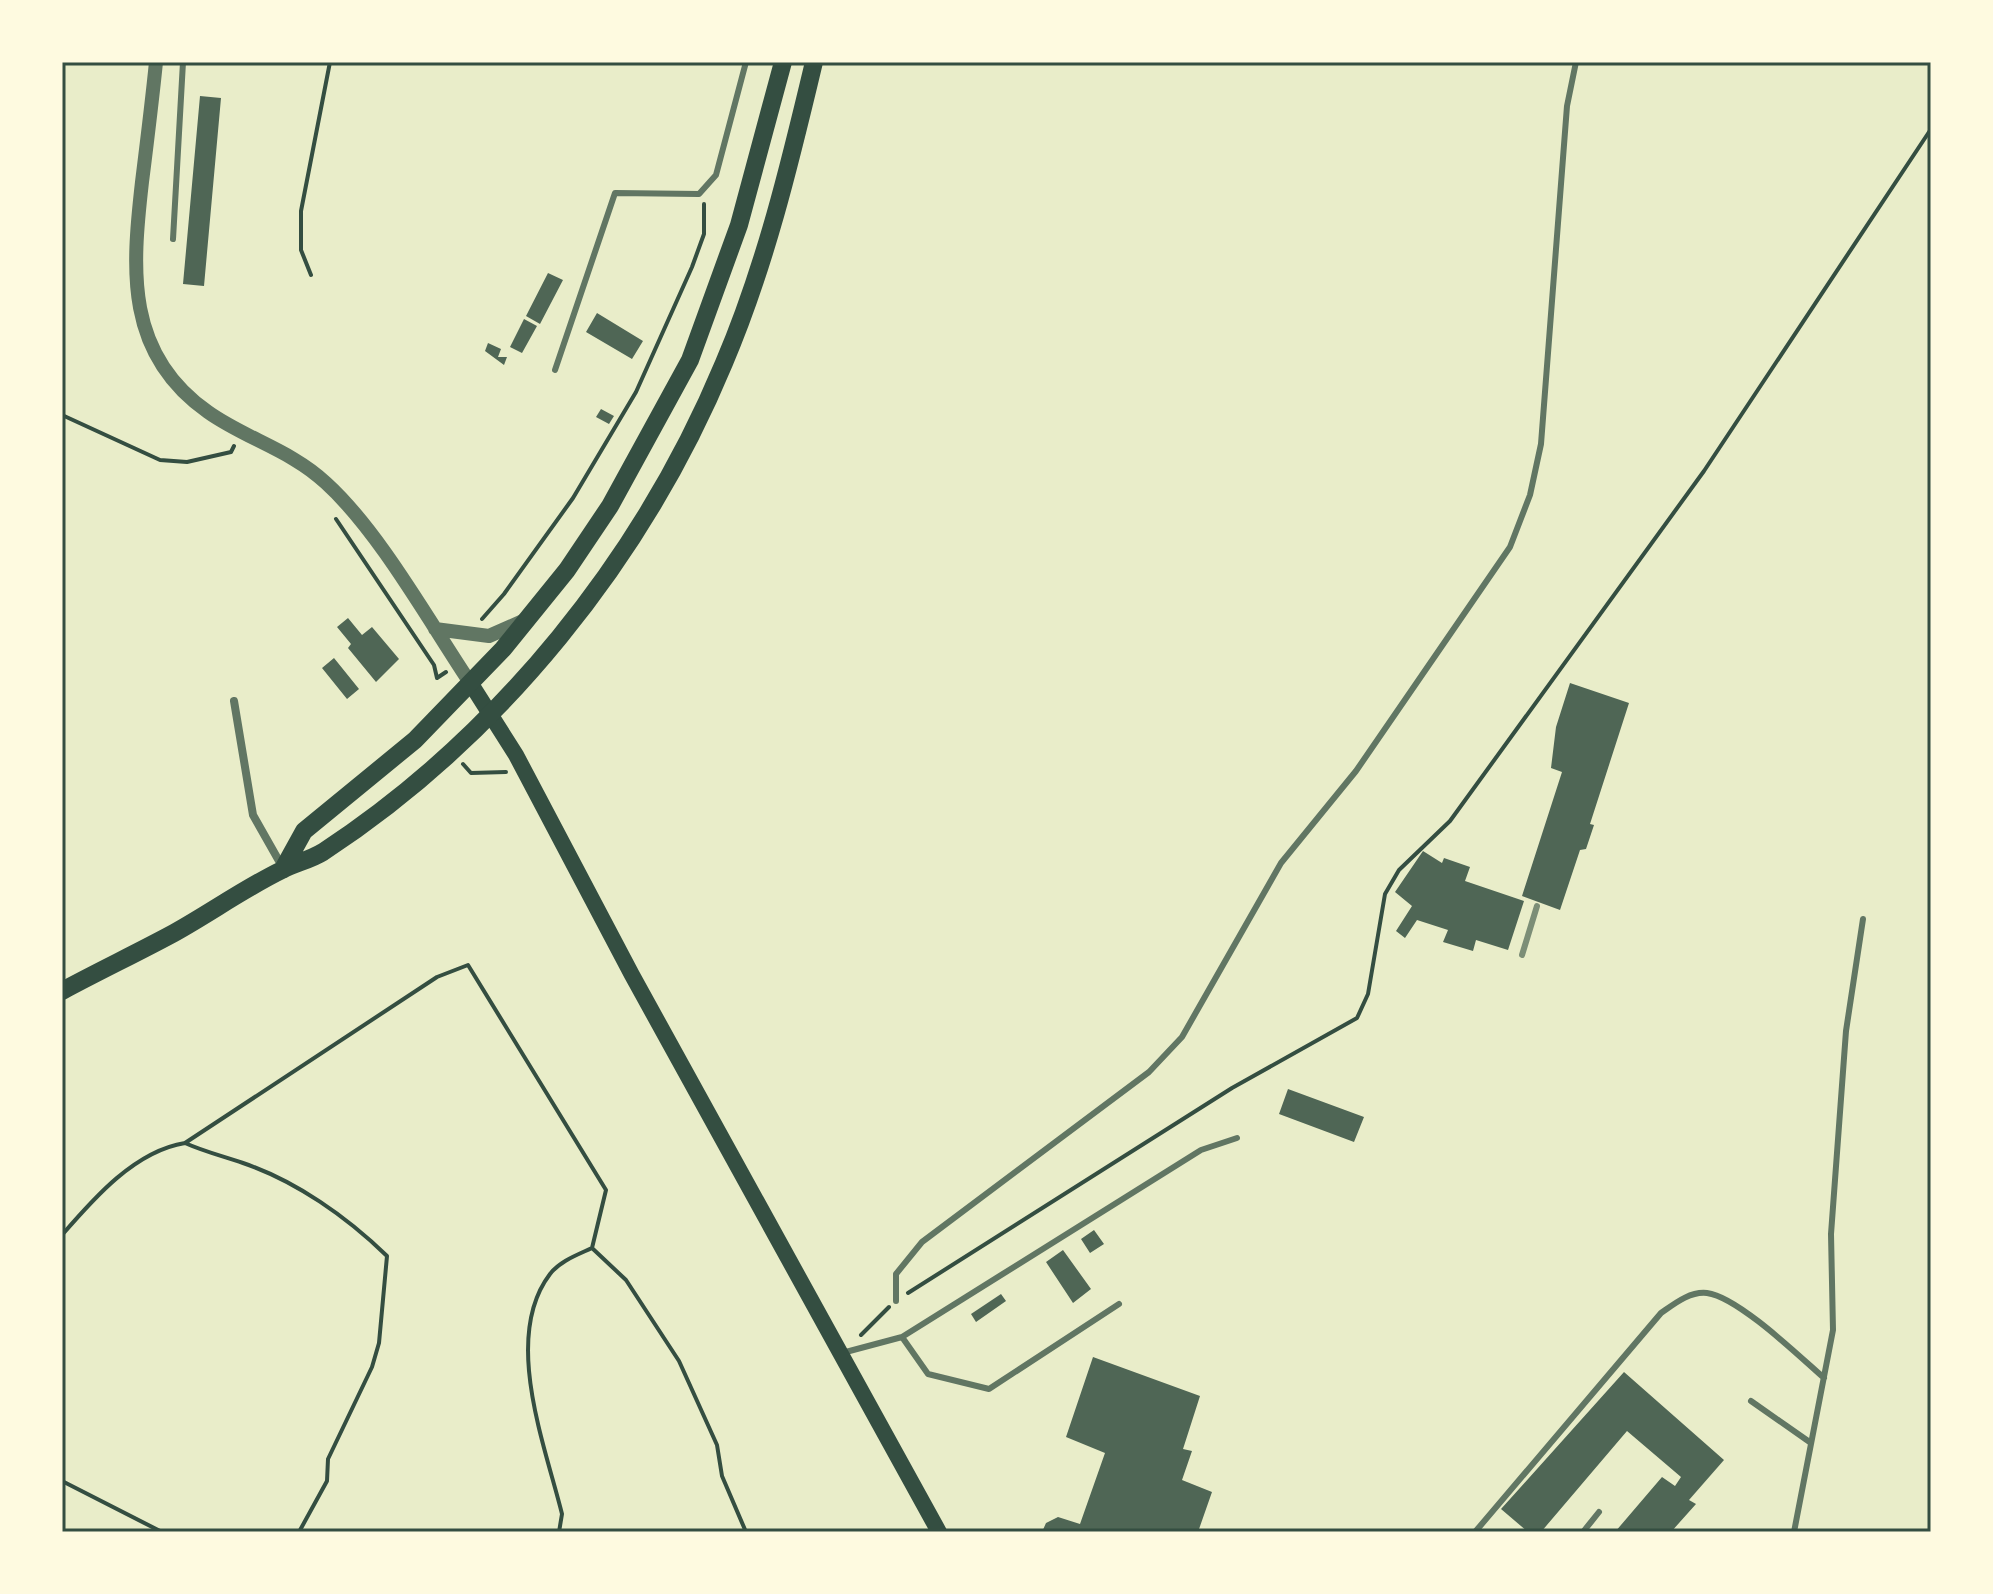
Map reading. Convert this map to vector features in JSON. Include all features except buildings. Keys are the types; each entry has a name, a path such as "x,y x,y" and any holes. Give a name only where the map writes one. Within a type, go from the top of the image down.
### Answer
{"main road":[{"path":"283,869 304,831 394,759 471,684 530,618 610,506 690,360 739,225 783,62"},
{"path":"62,991 173,933 283,869 319,854 388,805 489,713 542,658 596,589 656,498 703,411 737,329 765,247 814,62"},
{"path":"471,684 520,763 639,988 939,1532"}],"street":[{"path":"156,62 134,253 141,315 151,344 174,382 209,413 290,454 329,485 368,533 471,684"},
{"path":"435,629 479,636 506,630 530,618"},
{"path":"234,701 253,815 283,869"}],"lane":[{"path":"173,239 181,144 183,62"},
{"path":"555,370 615,193 699,194 716,175 746,62"},
{"path":"896,1301 896,1274 922,1242 1149,1072 1182,1037 1281,863 1356,771 1510,547 1530,495 1541,444 1567,106 1576,62"},
{"path":"1794,1532 1833,1330 1831,1234 1846,1031 1863,919"},
{"path":"842,1353 902,1337 1201,1150 1237,1138"},
{"path":"1475,1532 1661,1313 1682,1299 1707,1293 1735,1306 1824,1378"},
{"path":"902,1337 928,1374 989,1389 1119,1304"},
{"path":"1751,1401 1811,1443"},
{"path":"1583,1532 1599,1512"}],"path":[{"path":"311,275 301,250 301,211 330,62"},
{"path":"842,1353 896,1301 1232,1088 1357,1018 1368,994 1385,894 1399,870 1450,821 1704,471 1931,129"},
{"path":"479,636 482,614 504,594 573,498 636,392 704,234 705,206 699,194"},
{"path":"62,415 160,460 187,462 231,452 244,430"},
{"path":"234,445 246,451"},
{"path":"329,510 434,665 437,678 457,664"},
{"path":"62,1235 89,1205 144,1158 169,1146 185,1143 437,977 468,965 606,1190 592,1248 551,1273 533,1307 528,1330 529,1377 562,1514 559,1532"},
{"path":"185,1143 217,1158 241,1162 303,1192 359,1230 387,1256 379,1343 372,1367 328,1459 327,1481 299,1532"},
{"path":"592,1248 626,1280 679,1361 717,1445 722,1476 746,1532"},
{"path":"62,1481 162,1532"},
{"path":"209,1532 219,1532"}],"railway":[{"path":"1522,955 1537,906"}]}
